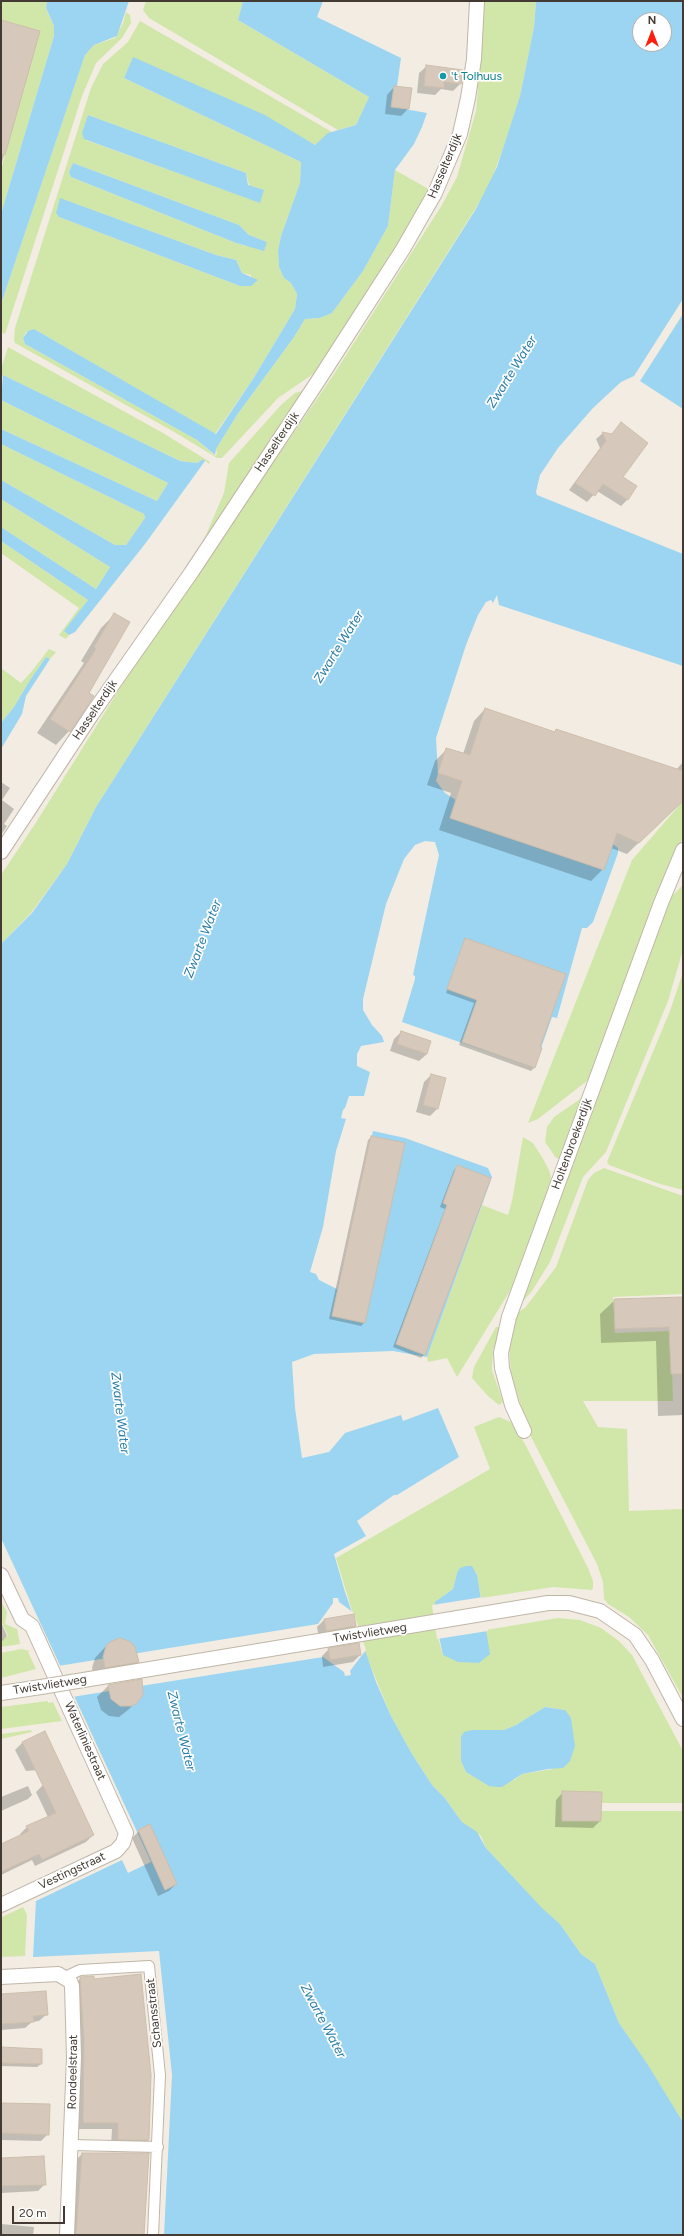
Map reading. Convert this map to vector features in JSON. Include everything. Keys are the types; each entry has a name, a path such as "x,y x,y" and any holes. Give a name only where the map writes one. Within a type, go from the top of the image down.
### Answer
{"street":[{"name":"Hasselterdijk","path":"1,852 92,714 191,573 318,381 403,249 436,193 460,134 468,98 474,59 477,1"},
{"name":"Holtenbroekerdijk","path":"524,1432 512,1405 502,1368 501,1353 509,1317 681,858"},
{"name":"Waterliniestraat","path":"1,1575 22,1618 32,1626 123,1824"},
{"name":"Twistvlietweg","path":"1,1693 560,1603 580,1605 600,1611 624,1626 643,1645 683,1719"},
{"name":"Vestingstraat","path":"1,1904 116,1851 123,1843 126,1833 123,1824"},
{"name":"Schansstraat","path":"65,1977 80,1970 149,1966 160,2075 153,2235"},
{"path":"1,1977 48,1974 65,1977"},
{"name":"Rondeelstraat","path":"65,1977 72,1986 74,2057 67,2235"},
{"path":"71,2145 158,2147"}],"green space":[{"path":"1,1 47,1 46,9 54,26 54,36 1,214 1,170 39,31 1,20"},
{"path":"146,1 243,1 238,20 369,97 356,125 338,130 149,18 143,10"},
{"path":"480,1 536,1 534,27 520,96 507,138 488,189 96,807 67,864 31,913 1,944 1,875 35,824 140,656 332,377 442,205 457,177 476,111"},
{"path":"126,12 130,15 131,23 122,38 96,63 82,96 5,334 1,332 1,304 85,55 94,45 115,38 123,23"},
{"path":"140,21 332,132 315,145 133,58 124,78 301,162 300,183 281,236 278,250 279,267 284,278 291,283 297,294 295,309 253,379 215,434 34,329 26,332 23,338 25,344 197,440 215,456 217,454 216,449 237,415 294,337 305,319 320,318 332,313 363,271 388,226 395,170 432,191 420,215 316,372 278,398 222,458 217,458 176,433 15,343 14,340 15,328 91,88 103,64 128,42","holes":["88,115 246,173 253,200 86,140","73,163 239,225 249,235 267,242 245,246 236,243 71,177 69,172","65,200 216,255 236,260 242,273 251,275 251,286 240,286 59,217"]},
{"path":"8,347 163,433 210,462 209,464 203,459 197,463 180,461 3,375 1,380 1,369"},
{"path":"302,391 304,393 199,551 224,493 229,463 281,405 295,393"},
{"path":"1,400 168,483 157,501 1,429"},
{"path":"1,444 144,514 145,518 126,545 115,545 1,480"},
{"path":"1,499 110,567 96,589 1,527"},
{"path":"1,541 88,600 65,631 69,635 66,639 59,635 79,608 1,553"},
{"path":"49,649 56,652 50,659 46,657 14,707 1,723 1,668 21,683"},
{"path":"683,801 683,837 592,1077 538,1119 528,1123 632,860"},
{"path":"683,885 683,950 668,1001 606,1152 583,1177 550,1262 532,1291 517,1308 664,904"},
{"path":"683,972 683,1190 660,1184 609,1165 607,1162 670,1011"},
{"path":"583,1097 560,1159 556,1158 545,1142 547,1127 554,1117"},
{"path":"523,1137 533,1143 549,1170 552,1181 519,1276 457,1377 447,1358 428,1362 427,1357 482,1205 508,1215 512,1201"},
{"path":"604,1168 683,1196 683,1294 613,1297 615,1333 671,1331 673,1401 583,1401 598,1427 627,1429 629,1511 683,1509 683,1698 648,1635 629,1617 608,1604 604,1599 603,1582 597,1564 529,1433 511,1373 509,1345 515,1314 525,1308 556,1267 588,1180 594,1173"},
{"path":"496,1327 501,1327 493,1350 492,1370 503,1402 499,1405 488,1396 472,1378 474,1367"},
{"path":"499,1417 511,1422 525,1444 588,1568 593,1581 593,1588 592,1590 553,1587 481,1598 476,1572 457,1573 453,1589 438,1600 434,1613 443,1655 486,1630 558,1618 580,1620 601,1628 619,1641 632,1655 683,1751 683,1803 601,1803 602,1792 563,1791 562,1820 601,1821 601,1811 683,1811 683,2122 619,2023 595,1964 581,1954 560,1924 542,1909 486,1848 481,1836 462,1822 444,1797 432,1785 412,1754 391,1716 364,1650 336,1558 490,1469 474,1427","holes":["545,1707 565,1710 553,1769 522,1774 514,1780 477,1778 466,1772 461,1761 461,1737 472,1730 504,1730 516,1725"]},
{"path":"1,1601 7,1612 5,1624 17,1629 20,1644 1,1647 1,1640 8,1636 1,1620"},
{"path":"21,1649 30,1651 28,1652 36,1669 1,1678 1,1653"},
{"path":"48,1701 48,1703 53,1702 62,1721 1,1729 1,1707"},
{"path":"31,1730 32,1732 1,1739 1,1734"},
{"path":"23,1907 27,1915 25,1956 1,1957 2,1917"}],"water":[{"path":"47,1 129,1 117,36 94,45 85,55 1,304 1,214 54,36 54,26 46,8"},
{"path":"243,1 323,1 317,17 401,58 394,107 427,113 414,144 395,170 388,226 363,271 332,313 320,318 305,319 294,337 237,415 216,449 215,455 197,440 25,344 23,338 28,331 34,329 216,434 253,379 295,309 297,294 291,283 284,278 279,267 278,250 281,236 300,183 301,162 124,78 133,57 265,115 315,145 328,133 356,125 369,97 238,20"},
{"name":"Zwarte Water","path":"536,1 683,1 683,299 634,376 621,382 593,408 558,448 540,475 536,492 537,495 683,554 683,666 499,605 497,595 493,603 491,600 486,602 478,615 466,645 436,738 438,774 436,781 445,793 456,800 459,792 613,844 618,848 618,853 593,922 587,928 582,928 557,1018 552,1017 534,1068 402,1022 415,979 415,976 413,975 439,855 435,842 425,841 415,845 404,859 386,904 363,999 363,1010 372,1025 382,1036 384,1042 361,1046 357,1054 357,1066 370,1072 364,1096 349,1096 343,1110 341,1118 346,1119 336,1151 323,1227 310,1272 316,1274 319,1280 337,1289 373,1131 405,1138 488,1168 492,1177 427,1357 393,1351 314,1354 292,1362 295,1408 302,1458 329,1452 345,1433 401,1415 403,1421 438,1408 459,1457 397,1495 394,1495 357,1521 366,1536 334,1554 345,1592 376,1682 391,1716 412,1754 432,1785 444,1797 462,1822 477,1832 486,1848 542,1908 560,1924 581,1954 595,1964 619,2023 648,2065 683,2122 683,2235 164,2235 172,2075 159,1951 33,1957 36,1901 122,1860 128,1873 151,1862 1,1538 1,944 32,913 67,864 96,807 476,209 497,167 520,96 534,27"},
{"path":"88,115 246,173 248,185 264,190 260,203 84,139 82,133"},
{"path":"73,163 239,225 249,235 267,242 264,251 236,243 71,177 69,172"},
{"path":"60,198 216,255 236,260 242,273 258,280 251,286 240,286 59,217 56,213"},
{"path":"683,314 683,409 640,381"},
{"path":"3,375 180,461 197,463 203,459 205,461 145,544 75,632 69,635 64,631 88,600 1,541 1,527 96,589 110,567 1,499 1,480 115,545 126,545 145,518 144,514 1,444 1,429 157,501 168,483 1,400"},
{"path":"46,657 50,659 26,696 22,714 1,749 1,723 14,707"},
{"path":"472,1566 477,1575 490,1654 479,1663 458,1662 443,1655 434,1613 435,1602 453,1589 457,1573 460,1568"},
{"path":"545,1707 565,1710 571,1718 575,1746 570,1761 563,1768 522,1774 502,1787 489,1786 466,1772 461,1761 461,1737 464,1732 472,1730 504,1730 516,1725"}],"pier":[{"path":"483,1597 488,1631 437,1639 432,1605"},
{"path":"333,1598 338,1598 339,1602 354,1613 366,1650 350,1671 351,1675 345,1676 344,1672 323,1657 72,1697 58,1666 318,1624 333,1603"}],"building":[{"path":"1,20 40,31 5,155 1,154"},
{"name":"'t Tolhuus","path":"426,65 463,70 461,84 444,82 444,88 424,86"},
{"path":"394,86 412,88 409,109 391,107"},
{"path":"621,422 648,443 623,477 637,486 628,500 603,484 595,496 575,483 606,441 602,432 612,434"},
{"path":"114,613 130,622 89,693 94,696 70,732 50,719 96,649 94,647"},
{"path":"485,708 555,732 556,729 683,771 683,801 639,843 617,833 604,870 450,818 462,781 438,773 446,748 470,755"},
{"path":"465,938 566,974 540,1047 542,1048 535,1068 462,1042 477,1000 447,989"},
{"path":"401,1031 431,1041 427,1054 397,1044"},
{"path":"431,1074 446,1078 438,1109 423,1105"},
{"path":"371,1136 405,1143 365,1323 332,1316"},
{"path":"457,1165 491,1178 425,1355 396,1344 447,1205 443,1203"},
{"path":"683,1297 683,1374 671,1374 669,1327 615,1329 614,1299"},
{"path":"354,1614 356,1626 326,1631 324,1619"},
{"path":"120,1638 131,1642 135,1647 139,1662 105,1668 103,1657 106,1646 110,1642"},
{"path":"359,1643 361,1655 330,1660 328,1648"},
{"path":"142,1679 143,1695 136,1704 131,1706 120,1706 111,1699 108,1685"},
{"path":"45,1731 94,1835 42,1860 39,1854 1,1872 1,1844 29,1831 26,1826 56,1813 22,1742"},
{"path":"562,1791 602,1792 601,1821 562,1821"},
{"path":"150,1824 177,1884 165,1890 138,1830"},
{"path":"141,1974 151,2075 149,2140 118,2140 118,2123 83,2123 84,2041 80,1977 94,1976 94,1979"},
{"path":"46,1991 48,2015 33,2016 34,2022 1,2024 1,1994"},
{"path":"1,2047 42,2049 42,2064 1,2063"},
{"path":"1,2103 50,2104 49,2135 1,2133"},
{"path":"82,2153 149,2153 144,2235 76,2235"},
{"path":"44,2156 46,2185 1,2186 1,2158"}],"place":[{"name":"'t Tolhuus","path":"443,76"}]}
